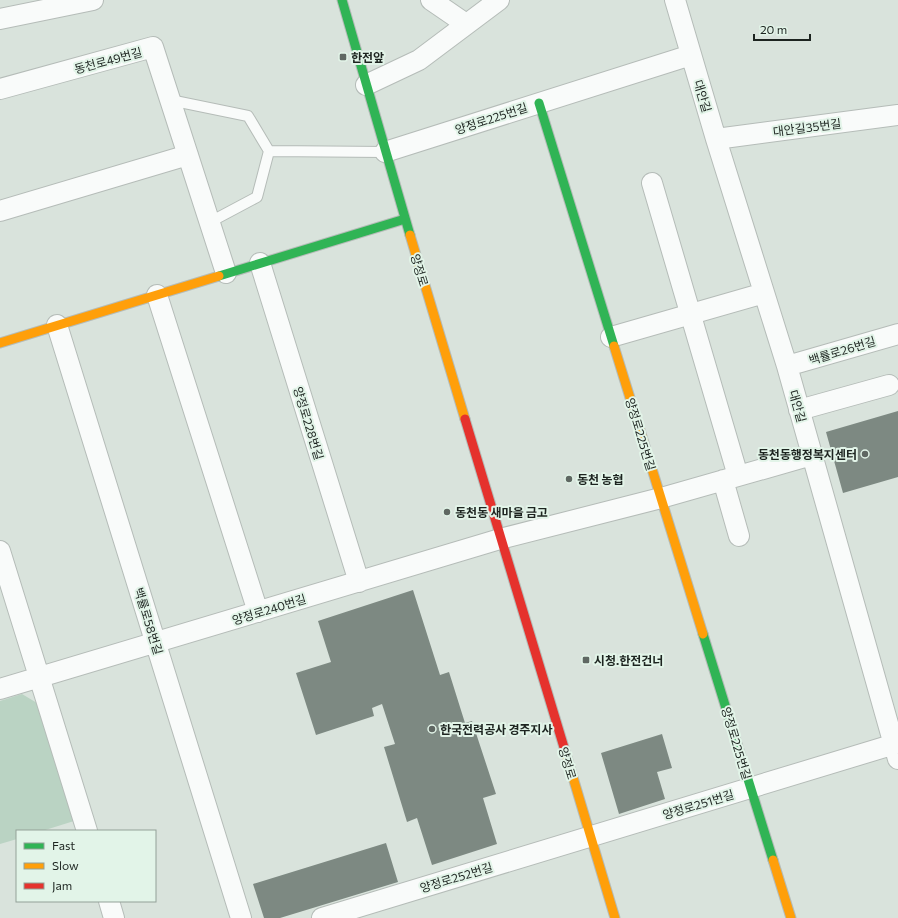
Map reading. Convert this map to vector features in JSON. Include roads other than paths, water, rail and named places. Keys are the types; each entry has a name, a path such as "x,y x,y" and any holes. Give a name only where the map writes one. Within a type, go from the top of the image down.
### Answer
{"street":[{"path":"0,20 93,0"},
{"name":"양정로","path":"342,0 385,152 500,539 615,918"},
{"path":"431,0 466,24"},
{"path":"366,85 419,60 499,0"},
{"name":"대안길","path":"675,0 716,139 787,366 896,749"},
{"name":"동천로49번길","path":"0,89 153,47 226,274"},
{"path":"539,103 691,55"},
{"name":"양정로225번길","path":"385,152 539,103 791,918"},
{"name":"대안길35번길","path":"716,139 898,115"},
{"path":"0,211 188,155"},
{"path":"652,183 689,314 730,478 739,536"},
{"path":"0,343 405,219"},
{"name":"양정로228번길","path":"260,263 359,582"},
{"path":"611,337 764,293"},
{"path":"157,294 258,612"},
{"name":"백률로58번길","path":"57,325 240,918"},
{"name":"백률로26번길","path":"787,366 898,334"},
{"path":"799,410 889,385"},
{"path":"500,539 660,498 812,455"},
{"name":"양정로240번길","path":"0,689 500,539"},
{"path":"0,551 38,678 87,830"},
{"name":"양정로251번길","path":"591,836 752,788 896,749"},
{"name":"양정로252번길","path":"322,918 591,836"},
{"path":"109,902 114,918"}],"lane":[{"path":"170,100 248,116 269,151 257,197 210,222"},
{"path":"269,151 385,152"}],"place":[{"name":"한전앞","path":"343,57"},
{"name":"동천동행정복지센터","path":"865,454"},
{"name":"동천 농협","path":"569,479"},
{"name":"동천동 새마을 금고","path":"447,512"},
{"name":"시청.한전건너","path":"586,660"},
{"name":"한국전력공사 경주지사","path":"432,729"}]}
